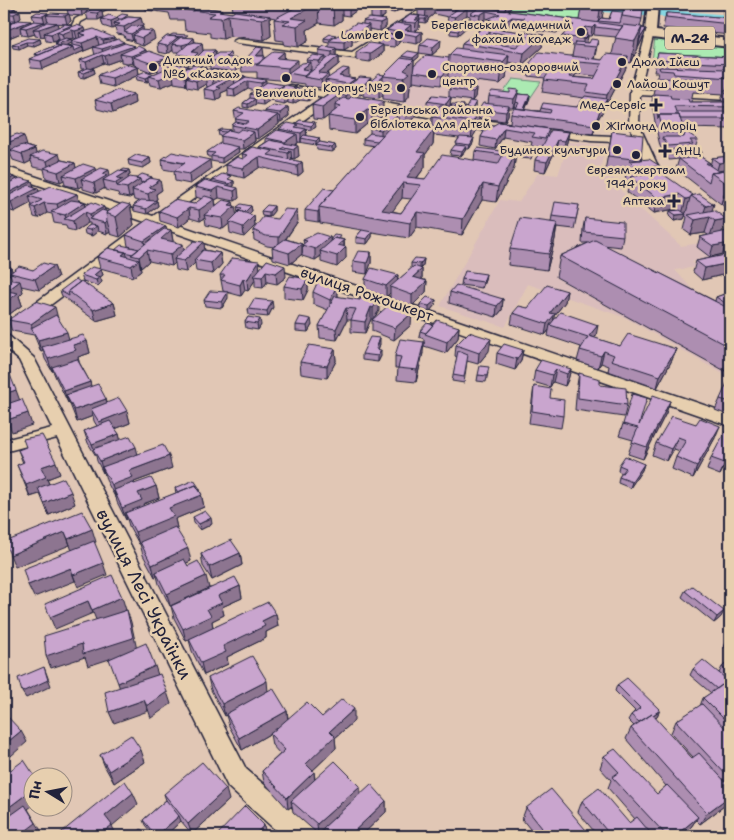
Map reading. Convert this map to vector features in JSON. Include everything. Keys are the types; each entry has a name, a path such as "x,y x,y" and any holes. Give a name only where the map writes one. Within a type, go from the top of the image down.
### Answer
{"highway":[{"path":"649,35 653,6"},
{"name":"М-24","path":"600,28 730,43"}],"street":[{"path":"75,27 78,21 106,4 101,4"},
{"path":"237,42 354,54 433,5"},
{"path":"649,35 641,63 643,74 635,92 634,125 659,178 666,183"},
{"path":"635,92 729,97 721,79"},
{"path":"284,87 438,116 576,136 640,141"},
{"path":"4,333 154,221 331,96"},
{"name":"вулиця Рожошкерт","path":"4,169 730,420"},
{"path":"695,206 730,232"},
{"name":"вулиця Лесі Українки","path":"4,339 26,358 237,778 302,836"},
{"path":"4,446 63,431"}],"shaded area":[{"path":"533,57 626,68 598,119 593,134 504,123 512,108 433,98 422,110 400,106 403,102 383,99 400,81 461,65 517,73"},
{"path":"569,142 605,146 600,172 618,180 628,188 620,190 681,246 722,240 730,255 692,262 697,267 675,270 730,331 730,378 626,318 528,284 505,327 440,306 500,200 519,202 538,173 558,175"}],"green space":[{"path":"516,4 550,4 589,8 579,22 505,12"},
{"path":"655,37 730,46 730,67 652,62"},
{"path":"513,79 541,82 529,100 503,93"}],"building":[{"path":"74,4 89,4 81,8 67,7"},
{"path":"302,4 317,4 291,18 307,20 297,26 283,24 290,21 274,19"},
{"path":"342,4 355,4 349,8 342,7"},
{"path":"425,4 434,4 426,9 418,8"},
{"path":"435,4 460,4 455,7"},
{"path":"585,4 604,5 600,10 581,8"},
{"path":"463,5 477,7 474,9 467,8 455,17 448,16"},
{"path":"190,6 232,13 235,11 270,16 262,19 228,15 221,18 208,17 215,13 183,9"},
{"path":"95,7 101,7 97,9 102,10 97,13 86,12"},
{"path":"376,7 385,8 380,11 371,10"},
{"path":"480,7 623,26 620,30 595,27 595,25 592,28 585,27 582,30 587,30 584,33 578,34 588,35 584,39 562,36 574,25 560,24 557,26 521,21 524,18 512,17 498,27 479,24 484,20 490,21 492,20 487,19 500,14 486,11 480,15 470,14"},
{"path":"624,7 643,9 642,19 622,16"},
{"path":"15,8 11,11 20,11 14,14 4,14 4,9"},
{"path":"612,11 623,12 620,23 598,21 601,18 609,19"},
{"path":"37,12 48,13 43,16 32,15"},
{"path":"51,13 69,14 65,16 46,15"},
{"path":"666,13 730,18 730,24 666,17"},
{"path":"122,14 128,15 122,19 117,17"},
{"path":"109,15 118,18 111,21 101,19"},
{"path":"410,15 420,16 415,20 419,20 416,23 401,22"},
{"path":"414,15 428,17 419,19 420,16"},
{"path":"128,17 141,18 124,27 116,26 120,24 114,23"},
{"path":"369,18 386,20 380,23 363,21"},
{"path":"465,18 471,19 458,31 450,30"},
{"path":"16,20 4,26 4,21"},
{"path":"18,20 31,21 4,31 4,27"},
{"path":"34,21 44,22 26,28 20,27"},
{"path":"47,22 57,23 33,29"},
{"path":"356,23 369,25 356,34 342,32"},
{"path":"396,23 411,25 405,30 422,32 417,36 387,30"},
{"path":"65,24 72,25 51,34 44,33"},
{"path":"77,25 85,28 62,34 57,32"},
{"path":"623,25 642,27 635,41 615,38"},
{"path":"132,26 143,27 131,34 124,32"},
{"path":"484,27 544,35 524,53 462,43","holes":["490,32 528,37 516,47 477,41"]},
{"path":"642,28 646,29 639,40"},
{"path":"94,29 115,38 103,40 97,37 82,43 71,41 86,35 79,33"},
{"path":"141,30 153,31 142,38 133,35"},
{"path":"173,34 188,35 185,37 169,36"},
{"path":"330,34 336,35 330,39 324,38"},
{"path":"382,34 399,35 395,39 378,37"},
{"path":"338,35 352,37 344,42 329,41"},
{"path":"167,36 178,37 167,46 157,44"},
{"path":"181,37 194,38 189,43 182,45 172,44"},
{"path":"28,38 40,39 18,45 12,44"},
{"path":"66,38 71,39 60,43 55,42"},
{"path":"428,38 441,40 433,47 420,45"},
{"path":"118,39 124,42 102,49 93,47"},
{"path":"591,39 598,40 596,47 574,45 575,42 589,43"},
{"path":"125,43 134,46 105,56 102,55 86,62 80,60"},
{"path":"202,43 192,52 198,53 194,57 177,54 188,44"},
{"path":"369,43 383,45 370,54 356,52"},
{"path":"56,45 60,46 39,55 34,54"},
{"path":"62,45 73,47 41,61 29,59"},
{"path":"69,46 83,47 74,51 73,47"},
{"path":"138,46 146,50 131,56 120,54"},
{"path":"324,46 336,48 332,52 319,50"},
{"path":"257,47 263,48 256,56 265,56 259,64 241,64"},
{"path":"456,48 509,55 503,62 449,55"},
{"path":"204,50 215,50 207,58 197,57"},
{"path":"149,51 169,58 150,63 133,57"},
{"path":"274,51 284,52 277,58 298,60 288,68 256,65"},
{"path":"408,51 419,53 413,58 402,56"},
{"path":"539,52 602,60 606,54 628,56 607,95 586,92 589,85 544,80 552,67 529,64","holes":["578,62 602,64 594,79 569,77"]},
{"path":"218,53 230,53 226,57 239,59 235,63 209,60"},
{"path":"658,53 730,57 730,64 656,60"},
{"path":"313,55 326,57 319,61 306,60"},
{"path":"332,55 339,56 318,73 328,74 321,80 304,77"},
{"path":"426,55 449,58 448,69 442,76 413,72 414,66"},
{"path":"401,58 414,60 404,70 410,73 404,78 383,76"},
{"path":"170,59 179,63 176,64 189,66 159,79 149,76 174,65 157,64"},
{"path":"311,62 302,69 311,70 304,76 288,73 302,63"},
{"path":"125,64 138,67 112,78 98,75"},
{"path":"194,65 206,68 185,77 173,74"},
{"path":"659,67 726,69 730,78 674,74 673,71 660,70"},
{"path":"88,68 94,69 84,73 78,72"},
{"path":"343,68 349,69 339,76 355,79 348,84 325,80"},
{"path":"209,69 227,72 212,79 206,78 215,74 209,74 196,81 186,78"},
{"path":"146,71 154,74 146,78 136,75"},
{"path":"234,73 245,76 240,79 234,77 216,87 220,88 215,91 204,89"},
{"path":"379,74 384,75 374,84 383,85 379,90 363,87"},
{"path":"246,77 266,80 261,83 248,81 234,89 227,88"},
{"path":"360,77 371,78 361,87 349,85"},
{"path":"656,78 693,79 695,86 673,84 672,87 656,86"},
{"path":"267,82 284,85 274,88 262,96 250,94"},
{"path":"285,85 296,87 284,95 273,93"},
{"path":"452,85 476,89 473,92 449,89"},
{"path":"298,88 311,89 308,92 300,91 293,95 287,94"},
{"path":"337,88 353,91 346,96 339,95 322,107 312,105"},
{"path":"510,89 519,90 514,99 489,96 492,91 510,93"},
{"path":"117,90 134,94 111,104 95,100"},
{"path":"724,90 730,90 730,96 728,96"},
{"path":"518,94 530,95 524,109 516,108 519,103 516,102"},
{"path":"654,94 688,99 689,102 730,102 730,107 674,106 676,112 730,112 730,119 680,119 679,115 659,115 658,119"},
{"path":"433,95 451,97 446,104 427,101"},
{"path":"352,96 383,101 372,111 367,110 355,120 328,116 341,106 335,104 343,98 349,99"},
{"path":"585,96 607,99 600,110 595,125 511,114 514,108 550,113 551,110 541,108 543,103 577,107"},
{"path":"250,98 255,99 248,104 243,103"},
{"path":"470,101 476,102 472,109 466,108"},
{"path":"483,103 509,106 506,112 479,109"},
{"path":"452,104 464,105 462,108 451,106"},
{"path":"273,105 288,107 280,113 265,111"},
{"path":"440,105 480,110 473,122 432,117"},
{"path":"399,106 416,108 406,115 399,114 381,130 370,128 384,116"},
{"path":"239,108 278,115 257,130 232,125 236,122 245,124 249,121 235,119 244,113 234,111"},
{"path":"659,115 679,115 685,133 663,132"},
{"path":"300,120 315,122 311,126 296,123"},
{"path":"396,120 434,126 431,130 434,130 417,152 425,153 407,177 425,179 442,155 498,164 503,155 475,151 477,148 516,153 498,187 483,184 463,219 417,212 410,223 319,207","holes":["403,183 421,185 401,213 382,210"]},
{"path":"499,122 549,129 545,139 532,137 535,133 504,128 496,140 481,137 485,130"},
{"path":"288,123 298,125 295,127 306,129 301,133 279,129"},
{"path":"479,123 493,125 489,128 477,126"},
{"path":"222,129 231,130 226,132 218,131"},
{"path":"241,129 254,132 242,140 220,136 229,130 237,132"},
{"path":"277,130 297,134 285,142 266,138"},
{"path":"551,130 569,132 565,141 558,140 547,162 535,160"},
{"path":"612,131 643,135 641,160 608,156"},
{"path":"370,133 383,135 377,141 363,139"},
{"path":"685,133 698,140 690,140 693,144 668,146 662,137 684,137"},
{"path":"17,134 24,136 7,143 4,142 4,139"},
{"path":"304,135 319,138 316,141 301,138"},
{"path":"460,137 474,138 470,145 456,143"},
{"path":"270,140 298,146 294,149 284,147 281,149 291,151 288,153 259,147"},
{"path":"320,142 335,145 332,148 316,145"},
{"path":"220,143 238,147 222,158 211,156 215,153 207,152"},
{"path":"23,145 35,149 22,154 10,150"},
{"path":"455,145 466,146 462,152 451,150"},
{"path":"523,146 534,147 531,154 520,153"},
{"path":"252,147 273,151 268,155 302,162 297,166 259,157 243,168 226,165 237,157 243,159 248,155 242,154"},
{"path":"698,148 702,152 671,155 666,150"},
{"path":"42,151 59,154 47,161 30,157"},
{"path":"172,152 210,160 189,174 174,171 185,163 162,159"},
{"path":"136,155 150,158 142,163 128,160"},
{"path":"730,156 730,161 719,163 712,158"},
{"path":"701,157 718,171 730,169 730,173 728,174 725,171 711,173 709,182 679,159"},
{"path":"649,159 660,166 638,169 629,161"},
{"path":"61,160 75,163 58,172 44,168"},
{"path":"83,164 96,168 76,178 63,175"},
{"path":"101,168 109,170 102,174 108,175 94,183 81,179"},
{"path":"119,170 127,172 117,178 123,179 116,183 103,180"},
{"path":"725,171 728,174 730,173 730,184 727,184 711,173"},
{"path":"660,172 693,195 686,199 679,194 657,198 630,177"},
{"path":"5,174 14,177 4,182"},
{"path":"142,174 152,177 141,183 140,179 136,178"},
{"path":"222,174 232,176 228,179 234,181 229,184 212,180"},
{"path":"130,177 140,179 127,188 117,186"},
{"path":"20,178 32,181 6,194 4,193 4,185"},
{"path":"150,178 160,180 149,187 155,189 148,194 132,190"},
{"path":"205,180 238,188 234,191 218,187 212,191 195,187"},
{"path":"29,185 38,188 11,202 4,200 4,198"},
{"path":"51,186 77,194 57,204 44,203 35,208 31,206 42,200 29,196"},
{"path":"324,188 334,190 319,207 318,212 305,210"},
{"path":"699,194 714,204 706,206 691,196"},
{"path":"205,196 215,199 199,210 189,208 177,217 159,211 174,200 194,204"},
{"path":"71,200 85,202 65,215 51,212"},
{"path":"141,200 157,201 146,209 133,206"},
{"path":"223,200 233,202 229,205 235,206 222,218 204,215"},
{"path":"92,202 104,207 90,214 85,212 73,221 64,219"},
{"path":"555,202 579,205 576,219 552,216"},
{"path":"122,203 130,205 116,217 106,213"},
{"path":"241,204 251,206 244,213 238,212 242,208 237,207"},
{"path":"267,205 274,206 269,212 261,211"},
{"path":"285,209 297,210 279,237 266,236 253,230 263,217 278,219"},
{"path":"102,210 108,212 106,213 107,221 105,223 89,219"},
{"path":"680,210 686,214 676,215 670,211"},
{"path":"714,210 726,219 715,221 710,217 695,220 688,215"},
{"path":"240,211 254,216 243,227 229,222"},
{"path":"520,218 557,223 549,254 510,249"},
{"path":"585,218 623,222 623,236 584,232"},
{"path":"148,219 166,226 144,241 126,235"},
{"path":"90,225 97,226 90,230 84,229"},
{"path":"164,229 171,230 161,239 183,244 170,255 147,250 139,257 131,255"},
{"path":"362,230 372,232 367,239 356,237"},
{"path":"727,231 730,233 730,243 713,246 700,237"},
{"path":"317,233 330,237 315,249 302,245 307,241 303,240"},
{"path":"334,235 341,236 339,239 330,240"},
{"path":"335,238 344,240 338,245 346,247 337,256 320,251"},
{"path":"285,239 302,244 289,253 272,248"},
{"path":"595,240 730,309 730,347 560,256"},
{"path":"194,241 204,242 184,261 174,259"},
{"path":"121,245 139,249 133,254 115,250"},
{"path":"108,248 126,252 122,255 139,260 131,266 97,257"},
{"path":"203,250 220,253 211,263 194,260"},
{"path":"358,251 371,252 367,263 353,261"},
{"path":"730,254 730,263 705,268 696,261"},
{"path":"232,258 259,261 247,280 243,279 240,285 221,280 225,275 220,275"},
{"path":"415,258 424,259 420,264 411,263"},
{"path":"267,260 285,266 276,273 266,271 262,277 254,276"},
{"path":"43,263 54,266 35,279 10,273 19,266 33,270"},
{"path":"4,266 11,267 4,272"},
{"path":"414,266 422,269 413,277 427,281 412,295 390,287"},
{"path":"92,267 101,269 94,275 100,277 96,280 81,275"},
{"path":"371,268 398,275 386,286 365,279"},
{"path":"465,271 486,274 483,282 462,279"},
{"path":"290,276 308,279 302,289 284,286"},
{"path":"76,279 80,282 68,291 69,296 60,291"},
{"path":"319,279 337,285 330,300 313,292"},
{"path":"4,280 20,281 7,291 18,293 4,304"},
{"path":"81,281 114,303 93,310 68,291"},
{"path":"456,285 503,299 497,306 450,292"},
{"path":"547,285 567,291 550,313 555,314 547,324 513,313 519,306 528,308"},
{"path":"210,291 228,292 222,302 204,300"},
{"path":"730,292 730,306 716,297"},
{"path":"362,295 379,300 373,308 371,307 365,322 351,320 356,309 346,308 336,329 319,326 335,296 360,300"},
{"path":"427,297 436,300 429,306 420,304"},
{"path":"254,299 272,301 267,311 248,309"},
{"path":"36,301 55,307 31,324 8,320"},
{"path":"389,305 412,313 395,328 372,320"},
{"path":"560,312 598,325 589,336 620,346 628,334 676,349 660,376 611,360 614,355 604,351 601,356 580,350 588,337 550,325"},
{"path":"56,315 67,332 38,340 31,328"},
{"path":"248,317 260,319 257,324 245,322"},
{"path":"300,317 311,319 307,326 296,325"},
{"path":"437,320 459,327 447,342 425,334"},
{"path":"427,323 433,325 426,333 420,331"},
{"path":"469,332 491,339 479,353 456,345"},
{"path":"83,335 87,341 73,345 76,350 48,359 42,347"},
{"path":"370,337 380,338 376,349 381,350 378,356 362,354"},
{"path":"400,339 424,342 417,370 398,368 401,357 395,356"},
{"path":"504,344 523,350 517,359 497,353"},
{"path":"309,345 335,349 327,366 300,362"},
{"path":"458,351 468,355 464,377 453,375"},
{"path":"77,359 90,382 64,391 52,367"},
{"path":"541,360 571,369 567,374 556,370 552,375 535,370"},
{"path":"480,366 489,367 487,376 478,375"},
{"path":"579,373 600,379 600,385 626,388 627,405 578,398"},
{"path":"10,375 16,390 4,394 4,377"},
{"path":"727,383 730,384 730,402 720,399"},
{"path":"98,384 106,399 74,410 66,395"},
{"path":"534,386 551,389 550,398 564,400 563,416 532,411"},
{"path":"632,394 647,398 639,425 653,395 670,401 647,447 632,442 638,428 623,424"},
{"path":"119,398 127,411 99,422 91,409"},
{"path":"22,399 28,413 7,420 4,405"},
{"path":"672,416 696,424 700,418 720,426 697,466 676,457 686,440 678,437 671,449 656,443"},
{"path":"110,421 119,434 92,444 84,431"},
{"path":"729,424 730,453 725,463 711,458"},
{"path":"42,435 56,462 41,467 46,477 26,485 17,465 24,462 18,450 26,447 23,439"},
{"path":"130,436 136,447 100,461 93,449"},
{"path":"163,445 169,456 129,471 133,477 112,485 102,467"},
{"path":"625,456 644,464 632,482 619,477 626,468 619,465"},
{"path":"64,478 71,492 44,503 38,488"},
{"path":"151,478 156,486 138,493 142,500 122,508 114,490"},
{"path":"194,480 199,490 196,485 178,492 175,488"},
{"path":"196,485 202,495 169,508 174,516 135,532 125,513"},
{"path":"82,511 92,529 68,539 65,532 10,555 5,542"},
{"path":"205,511 211,518 199,524 193,517"},
{"path":"175,527 188,548 152,565 140,542"},
{"path":"231,540 240,553 209,567 201,554"},
{"path":"94,541 103,563 73,575 71,568 28,585 23,569"},
{"path":"184,559 188,566 198,561 206,576 167,594 156,572"},
{"path":"112,575 122,597 92,610 88,601 50,617 45,604"},
{"path":"235,577 240,586 218,596 222,603 207,609 211,616 183,629 171,606"},
{"path":"692,586 724,611 717,617 685,591"},
{"path":"268,602 276,614 262,621 265,626 223,646 226,652 201,663 189,639"},
{"path":"127,610 133,638 83,654 82,644 46,656 44,636"},
{"path":"146,643 155,666 118,683 109,659"},
{"path":"252,656 267,681 222,704 208,678"},
{"path":"703,660 730,682 724,687 722,685 717,689 693,669"},
{"path":"730,660 730,674 722,667"},
{"path":"44,667 48,680 22,692 18,678"},
{"path":"160,674 167,692 147,706 144,700 109,712 105,692"},
{"path":"627,678 660,710 639,722 631,715 640,708 617,685"},
{"path":"722,685 730,693 730,725 703,698"},
{"path":"273,688 287,711 239,738 226,714"},
{"path":"342,699 354,709 330,731 335,736 306,764 314,772 287,798 262,771 285,750 270,734 307,702 322,717"},
{"path":"702,704 730,733 730,779 676,721"},
{"path":"652,714 692,758 699,753 730,787 730,796 707,813 631,728"},
{"path":"6,715 21,731 4,745 4,716"},
{"path":"131,735 141,750 109,771 100,755"},
{"path":"615,749 657,794 667,785 698,817 675,836 667,836 612,777 619,772 604,756"},
{"path":"24,760 29,768 22,768 22,798 4,811 4,775"},
{"path":"335,761 360,786 317,824 291,801"},
{"path":"202,762 226,789 188,824 164,794"},
{"path":"125,781 133,793 105,816 112,825 98,836 57,836"},
{"path":"371,784 386,801 349,836 333,836 323,828"},
{"path":"599,788 629,823 637,817 653,836 611,836 582,801"},
{"path":"551,789 591,836 530,836 542,828 526,808"},
{"path":"166,800 179,816 156,836 143,820"},
{"path":"245,806 264,825 254,836 216,836"},
{"path":"22,807 22,818 33,818 36,823 19,836 4,836 4,820"},
{"path":"141,829 147,836 133,836"}],"waterway":[{"path":"557,4 730,19"}],"place":[{"name":"Берегівський медичний фаховий коледж","path":"581,32"},
{"name":"Lambert","path":"399,35"},
{"name":"Дюла Ійєш","path":"622,62"},
{"name":"Дитячий садок №6 «Казка»","path":"153,67"},
{"name":"Спортивно-оздоровчий центр","path":"432,74"},
{"name":"Benvenutti","path":"286,78"},
{"name":"Лайош Кошут","path":"617,84"},
{"name":"Корпус №2","path":"401,88"},
{"name":"Мед-Сервіс","path":"656,105"},
{"name":"Берегівська районна бібліотека для дітей","path":"360,117"},
{"name":"Жіґмонд Моріц","path":"596,126"},
{"name":"Будинок культури","path":"617,150"},
{"name":"АНЦ","path":"665,151"},
{"name":"Євреям-жертвам 1944 року","path":"636,155"},
{"name":"Аптека","path":"674,201"}]}
